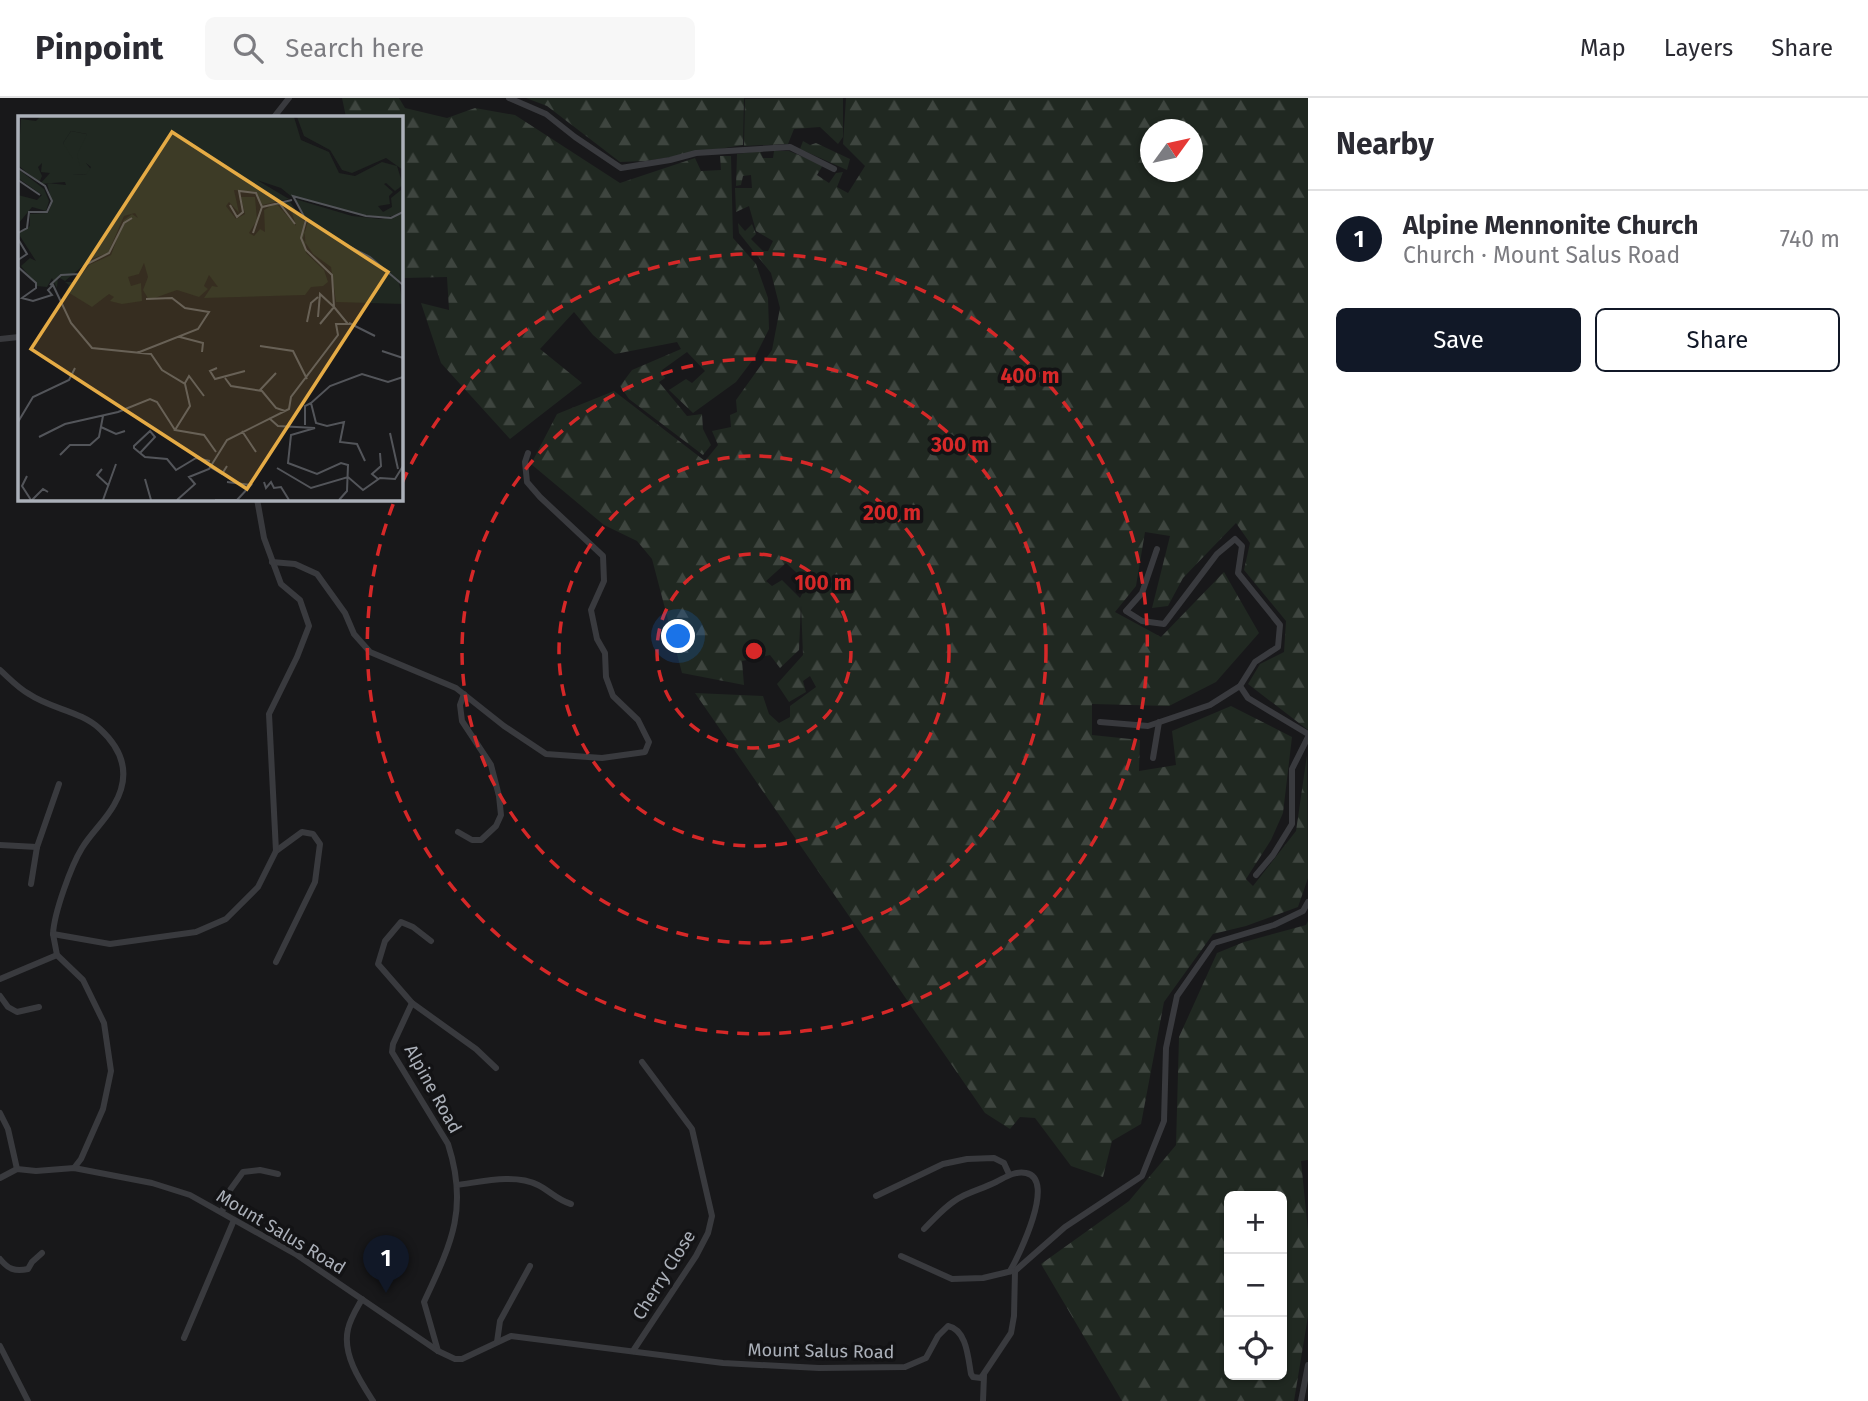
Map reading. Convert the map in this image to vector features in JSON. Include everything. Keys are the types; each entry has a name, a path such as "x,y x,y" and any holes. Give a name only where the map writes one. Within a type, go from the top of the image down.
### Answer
{"street":[{"path":"275,116 289,98"},
{"path":"509,98 546,114 621,168 696,153 790,147 834,169"},
{"path":"0,339 18,337"},
{"path":"272,562 295,564 317,574 345,613 354,634 370,652 456,688 504,726 546,754 602,758 645,752 649,742 638,720 613,695 606,677 605,653 597,639 591,610 604,581 603,556 527,482 528,453"},
{"path":"257,500 264,538 281,584 300,600 309,626 298,657 268,714 276,851"},
{"path":"1101,722 1149,726 1210,705 1240,686 1255,662 1278,647 1280,625 1238,573 1242,546 1235,539 1217,554 1164,624 1142,621 1126,611 1142,593 1157,549"},
{"path":"0,670 28,694 82,716 98,727 116,744 123,764 123,781 115,804 81,849 54,920 53,934 57,955 83,980 104,1023 111,1072 103,1109 81,1159 74,1168"},
{"path":"1240,686 1248,698 1308,736 1292,769 1292,824 1273,856 1256,875"},
{"path":"458,832 472,840 481,840 496,826 500,815 499,796 491,765 462,721 460,705 464,694"},
{"path":"1153,758 1159,722"},
{"path":"31,884 37,847 59,784"},
{"path":"53,934 110,944 196,932 226,919 258,887 276,851 302,832 313,834 320,844 315,882 276,962"},
{"path":"0,845 37,847"},
{"path":"901,1256 952,1279 983,1278 1012,1271 1065,1227 1142,1176 1164,1121 1166,1048 1177,996 1214,943 1274,925 1303,911 1308,902"},
{"path":"431,941 413,927 401,922 385,940 377,964 412,1003 476,1049 496,1068"},
{"path":"2,980 57,955"},
{"path":"0,996 8,1007 17,1012 39,1007"},
{"name":"Alpine Road","path":"412,1003 392,1052 448,1144 454,1161 457,1185 457,1221 450,1247 424,1302 438,1351"},
{"name":"Cherry Close","path":"633,1351 695,1256 708,1233 712,1216 692,1129 642,1062"},
{"path":"0,1113 8,1129 17,1168 0,1178"},
{"path":"876,1196 943,1164 967,1159 994,1157 1003,1163 1009,1174"},
{"name":"Mount Salus Road","path":"17,1168 36,1171 74,1168 152,1183 190,1195 297,1255 438,1351 455,1359 462,1359 511,1336 723,1363 819,1368 905,1367 926,1358 938,1336 948,1326 958,1331 963,1341 971,1374 978,1378 984,1375"},
{"path":"222,1212 230,1190 243,1172 260,1170 278,1174"},
{"path":"924,1229 959,1198 998,1182 1009,1174 1027,1173 1034,1177 1038,1186 1038,1198 1024,1244 1012,1271 1014,1316 1011,1333 984,1375 983,1401"},
{"path":"457,1185 507,1179 522,1180 538,1184 558,1200 571,1204"},
{"path":"184,1338 234,1220"},
{"path":"0,1259 13,1270 21,1270 28,1269 42,1253"},
{"path":"497,1342 500,1321 530,1266"},
{"path":"362,1299 348,1329 347,1346 353,1364 373,1401"},
{"path":"0,1346 28,1401"},
{"path":"1301,1401 1308,1366"}],"green space":[{"path":"342,98 399,98 405,108 447,118 475,108 515,115 620,183 695,158 701,171 721,170 720,156 731,156 733,238 756,264 768,298 769,329 755,357 736,382 693,413 669,390 686,379 692,383 705,371 687,352 662,370 665,378 659,382 687,416 702,414 703,429 711,445 703,455 629,399 620,386 632,370 681,349 677,342 615,354 593,335 574,312 540,349 582,383 510,439 441,363 421,303 449,310 447,277 402,277 402,116 346,116"},
{"path":"526,98 744,98 743,145 646,161 620,162 547,106"},
{"path":"843,98 843,137 838,144 820,127 794,129 788,144 744,146 745,99"},
{"path":"846,98 1308,98 1308,730 1248,684 1260,664 1284,652 1286,621 1244,570 1250,543 1236,523 1183,578 1168,606 1152,608 1170,536 1145,532 1136,586 1115,612 1161,637 1224,572 1259,633 1216,682 1169,706 1092,704 1092,735 1140,740 1139,771 1176,765 1172,731 1231,706 1292,737 1283,813 1271,840 1246,879 1253,886 1296,831 1307,755 1308,878 1298,907 1246,926 1213,934 1164,1002 1141,1124 1112,1141 1103,1177 1071,1166 1035,1118 1020,1117 1010,1129 985,1113 695,693 763,696 769,714 779,723 790,717 790,706 816,687 810,676 803,681 806,692 789,702 777,684 803,655 801,605 799,650 780,668 770,655 742,661 744,685 682,673 652,559 637,541 604,525 531,464 557,414 614,391 705,461 718,445 712,431 731,427 730,415 737,412 736,400 772,350 780,308 771,273 739,233 738,223 745,231 752,224 756,234 751,239 763,251 768,251 773,241 756,231 749,206 736,212 735,188 752,188 751,175 743,176 741,185 736,186 737,154 760,151 763,158 773,158 774,151 789,151 823,165 817,175 829,183 836,173 843,172 837,187 848,193 865,166 843,144","holes":["786,563 808,583 800,598 782,580 772,586 766,581"]},
{"path":"803,141 810,145 816,143 850,159 847,170 800,149"},
{"path":"1308,921 1308,1160 1301,1161 1308,1231 1308,1316 1294,1401 1122,1401 1041,1264 1129,1201 1176,1145 1179,1037 1217,953 1244,942 1306,925"}],"place":[{"name":"Alpine Mennonite Church","path":"386,1293"}]}
